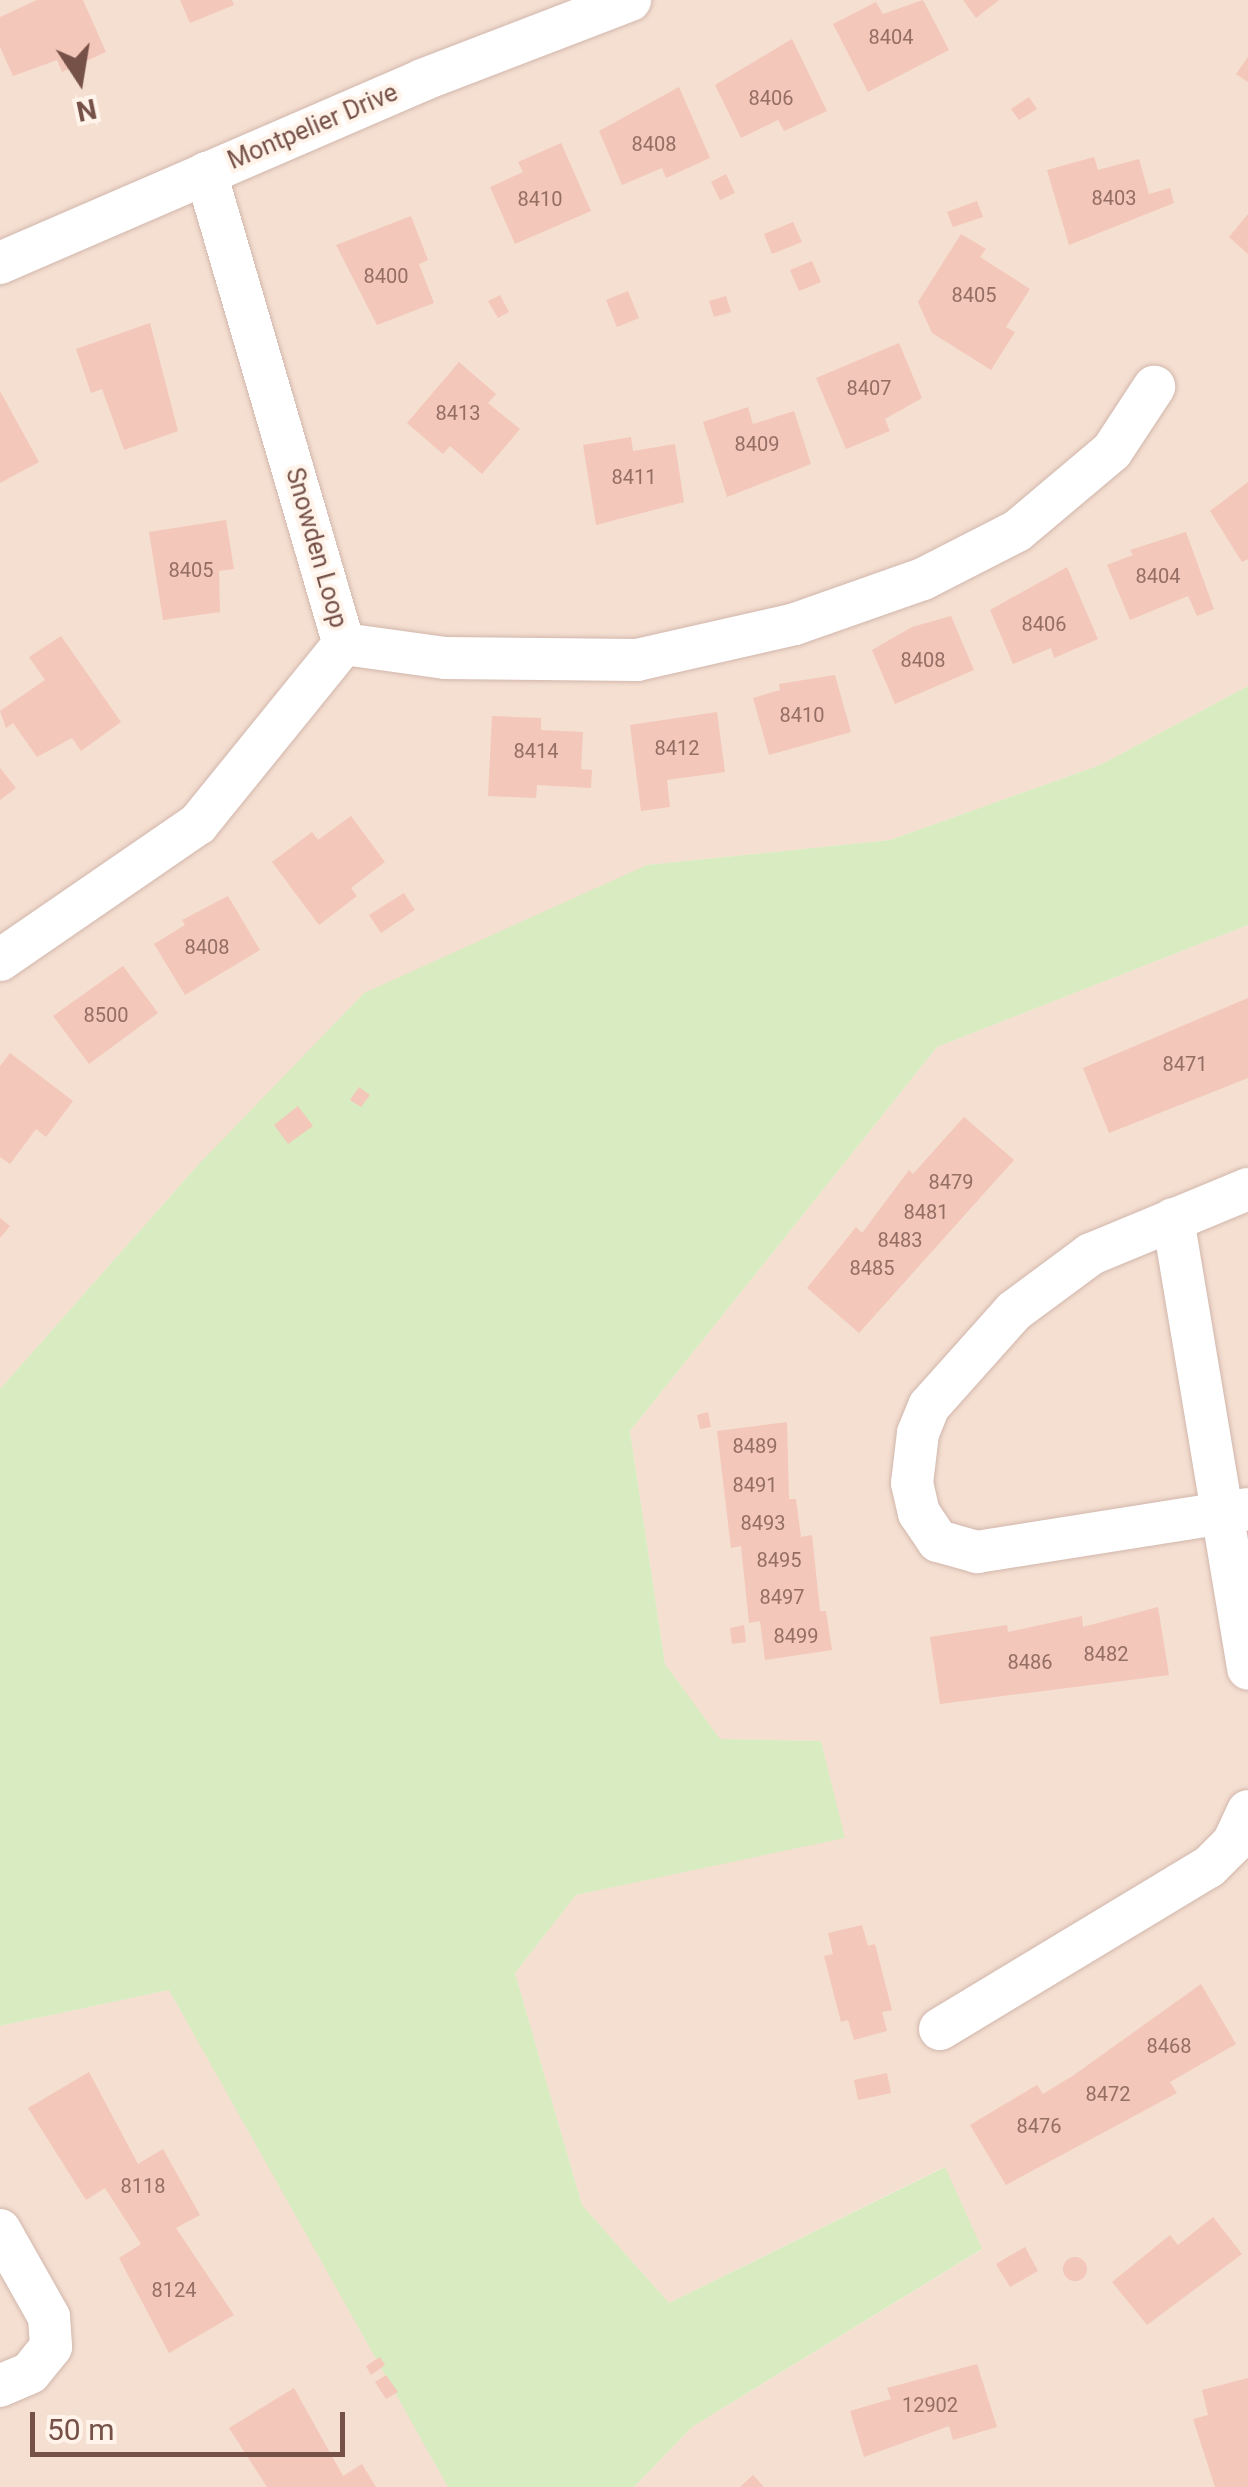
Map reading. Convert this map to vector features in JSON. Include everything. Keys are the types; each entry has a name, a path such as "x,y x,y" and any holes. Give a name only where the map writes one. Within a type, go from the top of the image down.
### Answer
{"street":[{"name":"Montpelier Drive","path":"0,262 206,172 630,0"},
{"name":"Snowden Loop","path":"0,960 175,845 344,644 206,172"},
{"path":"344,644 445,658 637,660 796,624 924,580 1017,531 1112,452 1154,387"},
{"path":"1235,1512 978,1552 938,1541 919,1513 912,1462 929,1406 1014,1312 1064,1271 1173,1218 1248,1189"},
{"path":"1173,1218 1235,1512 1248,1669"},
{"path":"940,2029 1209,1866 1233,1843 1248,1811"},
{"path":"0,2230 49,2317 51,2347 30,2373 0,2386"}],"shaded area":[{"path":"0,0 1248,0 1248,686 1100,765 890,840 647,865 197,1166 0,1389"},
{"path":"1248,925 1248,2487 634,2487 692,2427 981,2250 944,2167 669,2303 582,2205 515,1973 576,1895 844,1837 821,1741 719,1739 665,1664 630,1431 937,1047"},
{"path":"169,1990 448,2487 0,2487 0,2026"}],"green space":[{"path":"1248,686 1248,925 937,1047 630,1431 665,1664 720,1739 821,1741 845,1838 576,1895 515,1973 582,2205 669,2303 945,2167 982,2249 692,2427 634,2487 448,2487 169,1990 0,2026 0,1389 197,1166 364,993 647,865 890,840 1100,765"}],"building":[{"path":"37,0 83,0 106,52 62,72 57,60 13,76 0,47 0,17"},
{"path":"180,0 232,0 234,5 190,23"},
{"path":"923,0 949,50 868,92 833,24 876,2 883,14"},
{"path":"963,0 999,0 976,18"},
{"path":"792,39 827,111 784,131 778,120 741,138 715,85"},
{"path":"1248,57 1248,82 1236,74"},
{"path":"679,87 710,158 666,178 662,168 622,185 599,131"},
{"path":"1029,97 1037,109 1019,120 1011,109"},
{"path":"561,143 591,211 515,244 490,187 523,172 518,162"},
{"path":"1094,157 1098,170 1139,159 1149,194 1170,188 1174,203 1069,245 1047,170"},
{"path":"726,174 735,193 720,200 711,182"},
{"path":"977,201 983,217 953,227 947,212"},
{"path":"1248,214 1248,254 1229,237"},
{"path":"411,216 428,260 419,264 434,303 377,325 336,245"},
{"path":"793,222 802,242 772,254 764,234"},
{"path":"961,234 986,249 980,257 1030,289 1006,327 1015,332 991,370 932,333 918,302"},
{"path":"812,261 821,282 799,291 790,270"},
{"path":"628,291 639,318 617,327 606,300"},
{"path":"500,295 509,312 498,318 488,301"},
{"path":"726,296 731,312 714,317 709,301"},
{"path":"150,323 178,431 124,450 102,389 91,393 76,349"},
{"path":"899,343 922,398 885,419 890,431 846,449 816,378"},
{"path":"459,362 496,394 488,403 520,429 482,474 450,446 443,454 407,423"},
{"path":"0,391 39,462 0,483"},
{"path":"748,407 753,424 794,411 811,464 727,497 703,422"},
{"path":"631,437 633,451 675,444 684,502 596,525 583,445"},
{"path":"1248,482 1248,559 1242,562 1210,511"},
{"path":"226,520 234,569 219,571 220,612 163,620 149,532"},
{"path":"1186,532 1214,609 1197,616 1188,596 1130,620 1107,565 1133,555 1130,550"},
{"path":"1067,567 1098,639 1054,658 1051,648 1013,664 990,610"},
{"path":"951,616 974,670 895,704 872,650 912,627"},
{"path":"61,636 121,722 81,751 72,738 37,757 13,723 6,728 0,711 45,680 29,657"},
{"path":"835,675 851,732 769,755 753,698 780,690 779,684"},
{"path":"717,712 725,772 667,780 670,807 641,811 630,725"},
{"path":"492,716 541,718 541,730 583,732 581,769 592,770 591,788 537,785 536,798 488,796"},
{"path":"0,768 16,788 0,800"},
{"path":"351,816 385,862 351,888 357,896 319,925 272,862 312,832 318,840"},
{"path":"404,893 415,910 381,933 369,915"},
{"path":"228,896 260,950 185,995 154,944 185,925 182,920"},
{"path":"123,966 158,1013 89,1064 53,1016"},
{"path":"1248,998 1248,1078 1109,1133 1083,1068"},
{"path":"10,1053 73,1101 46,1137 36,1129 10,1164 0,1157 0,1066"},
{"path":"359,1087 370,1095 361,1107 350,1100"},
{"path":"298,1106 313,1126 288,1144 274,1125"},
{"path":"964,1117 1014,1160 859,1333 807,1288 856,1227 862,1233 909,1170 913,1174"},
{"path":"0,1218 10,1226 0,1238"},
{"path":"708,1412 711,1427 700,1429 697,1415"},
{"path":"787,1422 789,1499 796,1499 801,1537 812,1535 820,1611 826,1611 832,1650 765,1660 760,1621 749,1623 741,1546 731,1548 717,1431"},
{"path":"1158,1607 1169,1675 940,1704 930,1637 1007,1625 1008,1632 1082,1616 1083,1627"},
{"path":"744,1625 746,1642 732,1644 730,1628"},
{"path":"862,1925 868,1946 875,1944 892,2010 882,2012 887,2031 854,2040 848,2020 841,2022 824,1956 833,1954 828,1933"},
{"path":"1201,1984 1236,2044 1170,2082 1177,2093 1006,2185 970,2125 1037,2085 1043,2094"},
{"path":"89,2072 138,2164 163,2149 200,2215 176,2228 234,2315 169,2353 119,2258 141,2244 105,2188 86,2200 28,2108"},
{"path":"887,2073 891,2093 858,2100 854,2080"},
{"path":"1213,2217 1242,2254 1147,2325 1112,2282 1170,2235 1178,2245"},
{"path":"1025,2247 1038,2271 1010,2287 996,2264"},
{"path":"1075,2257 1087,2269 1075,2281 1063,2269"},
{"path":"380,2357 385,2365 371,2375 366,2366"},
{"path":"977,2364 997,2427 953,2440 949,2426 864,2457 850,2411 891,2399 887,2388"},
{"path":"386,2375 398,2392 386,2399 375,2382"},
{"path":"1248,2378 1248,2487 1215,2487 1193,2419 1208,2415 1202,2390"},
{"path":"294,2388 343,2476 362,2464 376,2487 267,2487 229,2428"},
{"path":"753,2475 764,2487 740,2487"}]}
